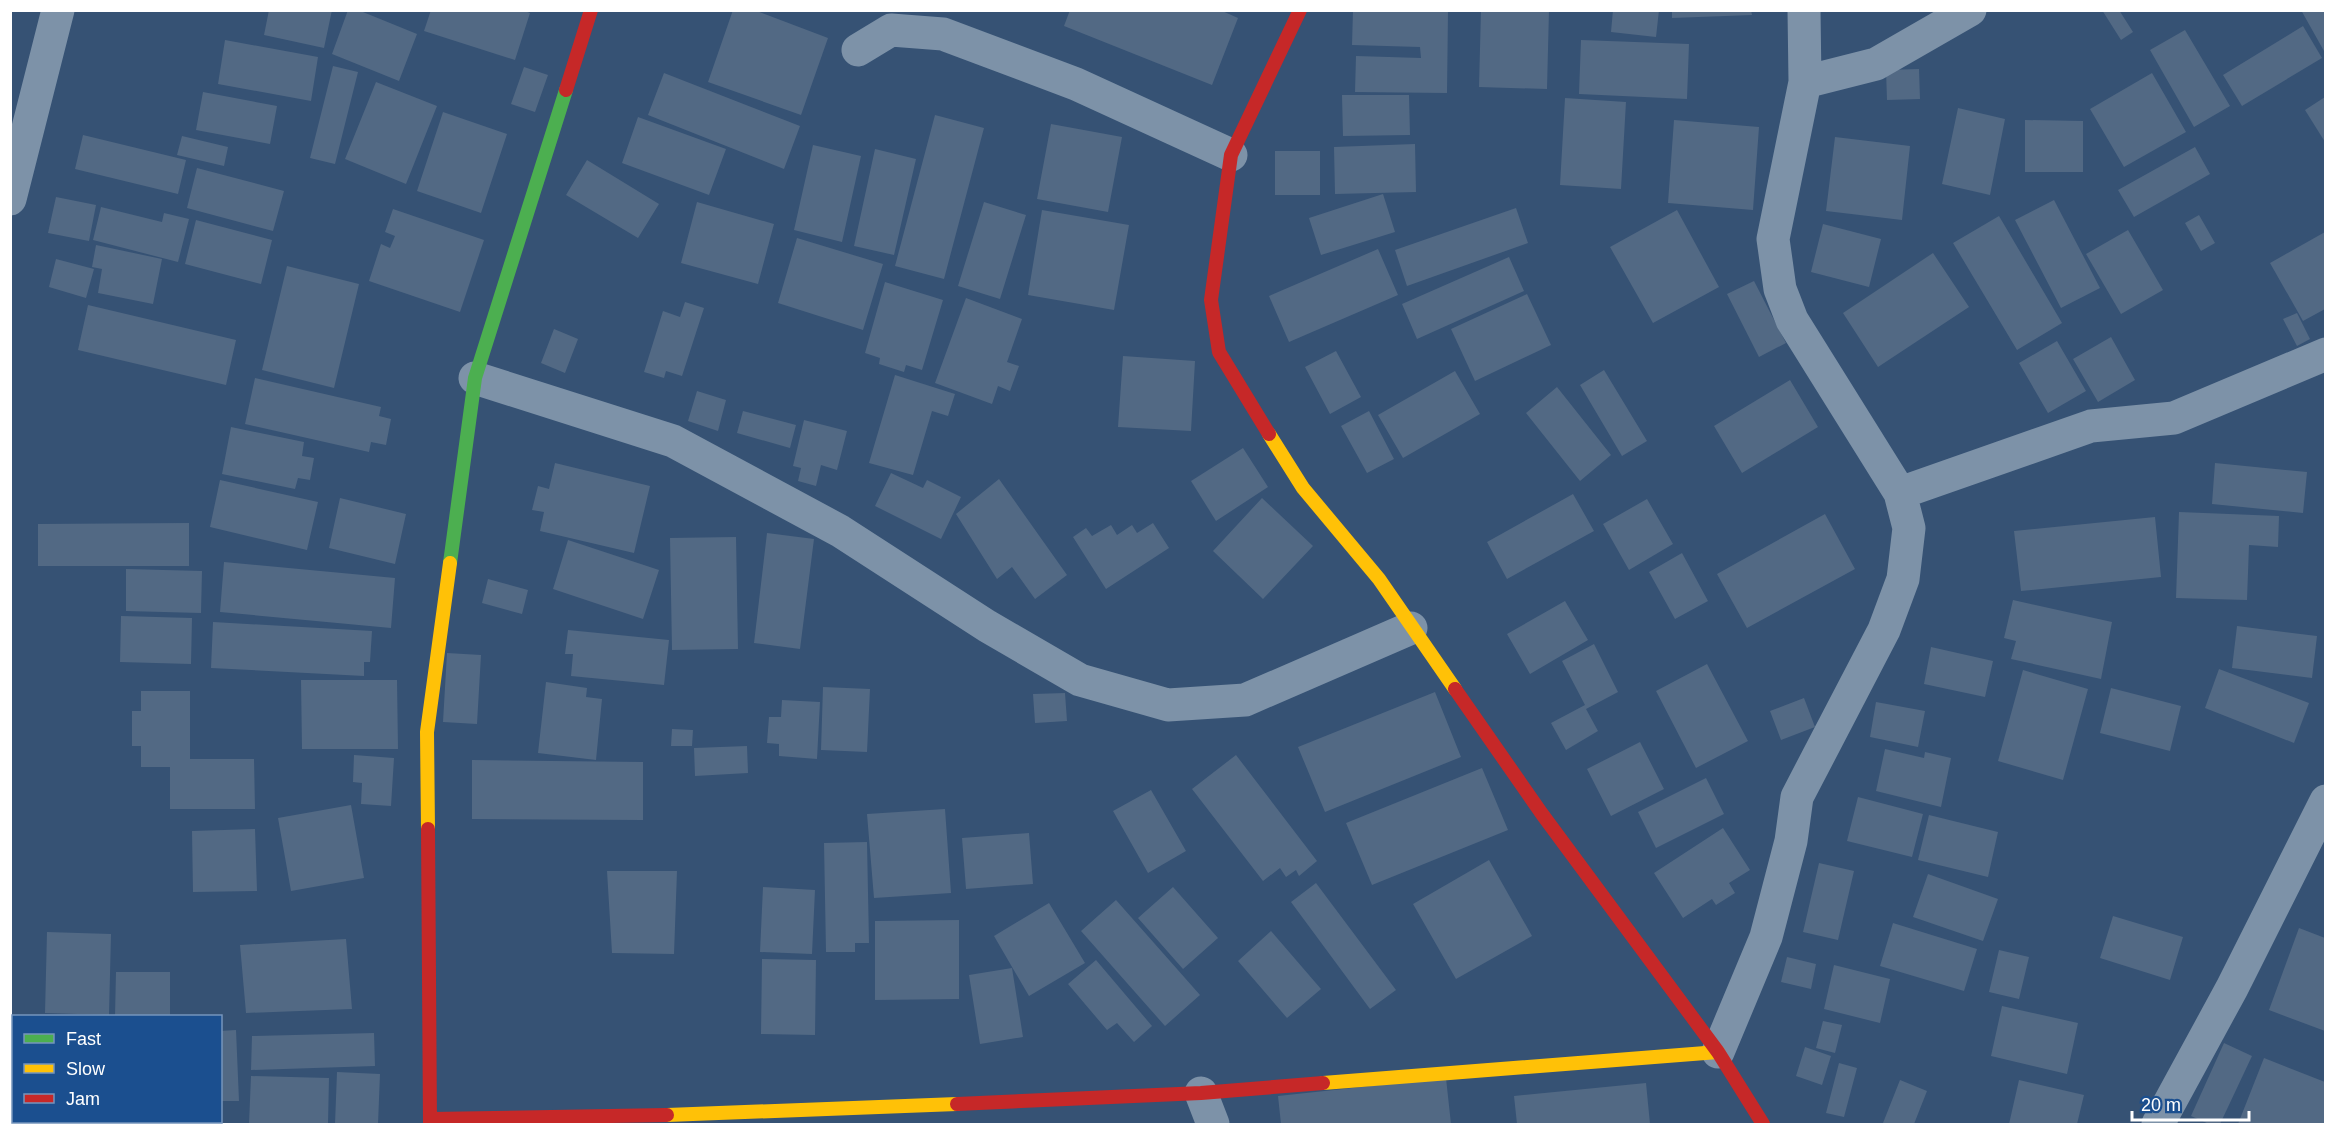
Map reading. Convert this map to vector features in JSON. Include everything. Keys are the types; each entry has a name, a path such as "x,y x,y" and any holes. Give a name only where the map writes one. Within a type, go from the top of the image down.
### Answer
{"street":[{"path":"10,199 58,10"},
{"path":"591,10 475,378 427,732 431,1122 753,1119 1201,1094 1718,1052"},
{"path":"1300,10 1231,155 1211,300 1219,352 1302,488 1379,579 1542,814 1718,1052 1763,1125"},
{"path":"1718,1052 1766,937 1791,841 1797,797 1884,630 1903,579 1909,528 1900,493 1792,320 1779,289 1773,239 1805,82 1804,10"},
{"path":"1805,82 1876,64 1970,10"},
{"path":"858,50 891,30 943,34 1076,84 1231,155"},
{"path":"1900,493 2091,426 2174,418 2325,354"},
{"path":"475,378 673,441 840,531 987,626 1080,680 1168,705 1245,700 1411,628"},
{"path":"2158,1125 2237,978 2325,801"},
{"path":"1201,1094 1213,1125"}],"building":[{"path":"269,10 332,10 324,48 264,35"},
{"path":"348,10 358,10 417,34 399,81 332,54"},
{"path":"431,10 522,10 530,13 515,60 424,31"},
{"path":"733,10 754,10 828,38 801,115 708,82"},
{"path":"1070,10 1220,10 1238,18 1212,85 1064,26"},
{"path":"1353,10 1448,12 1447,93 1355,92 1356,56 1421,58 1420,47 1352,45"},
{"path":"1481,10 1549,10 1547,89 1479,87"},
{"path":"1613,10 1659,10 1656,37 1611,32"},
{"path":"1672,10 1751,10 1752,15 1672,18"},
{"path":"2102,10 2119,10 2133,32 2121,40"},
{"path":"2301,10 2325,10 2324,51"},
{"path":"2303,26 2322,58 2242,106 2223,75"},
{"path":"2185,30 2230,106 2194,127 2150,50"},
{"path":"225,40 318,57 311,101 218,84"},
{"path":"1581,40 1689,44 1687,99 1579,94"},
{"path":"333,66 358,72 335,164 310,158"},
{"path":"524,67 548,75 535,112 511,104"},
{"path":"1919,69 1920,99 1887,100 1886,70"},
{"path":"664,73 800,126 784,169 648,115"},
{"path":"2152,73 2186,132 2124,167 2090,109"},
{"path":"376,82 437,106 406,184 345,159"},
{"path":"203,92 277,106 270,144 196,130"},
{"path":"1342,95 1409,95 1410,135 1343,136"},
{"path":"2325,97 2325,142 2305,110"},
{"path":"1565,98 1626,102 1621,189 1560,185"},
{"path":"1958,108 2005,119 1990,195 1942,184"},
{"path":"443,112 507,134 481,213 417,191"},
{"path":"935,115 984,128 944,279 895,266"},
{"path":"638,117 726,149 709,195 622,163"},
{"path":"1674,120 1759,127 1753,210 1668,203"},
{"path":"2025,120 2083,121 2083,172 2025,172"},
{"path":"1051,124 1122,137 1108,212 1037,199"},
{"path":"83,135 186,160 178,194 75,169"},
{"path":"182,136 228,147 224,166 177,155"},
{"path":"1835,137 1910,146 1902,220 1826,211"},
{"path":"1415,144 1416,192 1335,194 1334,147"},
{"path":"813,145 861,156 842,242 794,230"},
{"path":"2195,147 2210,174 2134,217 2118,190"},
{"path":"875,149 916,159 894,255 854,246"},
{"path":"1275,151 1320,151 1320,195 1275,195"},
{"path":"587,160 659,204 638,238 566,195"},
{"path":"197,168 284,191 273,231 187,208"},
{"path":"1383,194 1395,232 1321,255 1309,218"},
{"path":"56,197 96,205 89,241 48,233"},
{"path":"2054,200 2100,288 2061,308 2015,220"},
{"path":"697,202 774,224 758,284 681,263"},
{"path":"984,202 1026,215 1000,299 958,286"},
{"path":"101,207 162,222 164,213 189,219 178,262 93,240"},
{"path":"1516,208 1528,243 1407,286 1395,250"},
{"path":"393,209 484,240 460,312 369,281 381,244 390,248 395,236 385,232"},
{"path":"1042,210 1129,225 1114,310 1028,295"},
{"path":"1677,210 1719,287 1653,323 1610,247"},
{"path":"2199,215 2215,243 2201,251 2185,223"},
{"path":"1999,216 2062,323 2017,350 1953,243"},
{"path":"196,220 272,240 261,284 185,264"},
{"path":"1823,224 1881,239 1869,287 1811,272"},
{"path":"2128,230 2163,290 2121,314 2086,254"},
{"path":"2325,232 2325,309 2303,321 2270,263"},
{"path":"797,238 883,264 863,330 778,303"},
{"path":"96,245 162,259 153,304 98,293 102,269 92,267"},
{"path":"1378,249 1398,295 1289,342 1269,296"},
{"path":"1933,253 1969,307 1878,367 1843,313"},
{"path":"1509,257 1524,291 1417,339 1402,304"},
{"path":"56,259 94,269 86,298 49,287"},
{"path":"287,266 359,284 334,388 262,370"},
{"path":"1754,281 1786,343 1759,357 1727,294"},
{"path":"885,282 943,300 922,370 906,365 904,372 879,364 880,358 865,353"},
{"path":"1527,294 1551,345 1475,381 1451,329"},
{"path":"966,298 1022,319 1007,362 1019,366 1010,391 998,386 992,404 935,383"},
{"path":"685,302 704,308 682,376 666,371 664,378 644,372 663,311 680,317"},
{"path":"88,305 236,340 226,385 78,350"},
{"path":"2297,313 2310,339 2297,346 2283,319"},
{"path":"554,329 578,339 565,373 541,363"},
{"path":"2111,337 2135,380 2098,402 2073,359"},
{"path":"2057,341 2086,391 2048,413 2019,363"},
{"path":"1336,351 1361,397 1330,414 1305,367"},
{"path":"1123,356 1195,361 1191,431 1118,427"},
{"path":"1604,370 1647,441 1622,456 1580,385"},
{"path":"1455,371 1480,414 1403,458 1378,415"},
{"path":"895,375 955,394 948,416 932,411 913,475 869,463"},
{"path":"255,378 381,407 379,416 391,419 386,445 371,442 369,452 245,424"},
{"path":"1790,380 1818,427 1742,473 1714,426"},
{"path":"1557,387 1611,455 1580,481 1526,413"},
{"path":"697,391 726,400 718,431 688,421"},
{"path":"743,411 796,425 790,448 737,433"},
{"path":"1369,411 1394,459 1367,473 1341,426"},
{"path":"804,420 847,431 837,470 821,465 816,486 798,481 801,468 793,466"},
{"path":"231,427 304,442 302,456 314,458 310,480 298,478 295,489 222,474"},
{"path":"1243,448 1268,487 1216,521 1191,481"},
{"path":"555,463 650,486 634,553 540,531 544,512 532,510 538,486 549,489"},
{"path":"2215,463 2307,472 2303,513 2212,504"},
{"path":"891,473 923,488 927,480 961,497 941,539 875,506"},
{"path":"999,479 1067,575 1035,599 1012,567 997,579 956,514"},
{"path":"220,480 318,502 307,550 210,527"},
{"path":"1573,494 1594,531 1507,579 1487,542"},
{"path":"340,498 406,514 395,564 329,548"},
{"path":"1262,498 1313,546 1263,599 1213,551"},
{"path":"1647,499 1673,544 1629,570 1603,524"},
{"path":"2179,512 2279,516 2278,547 2249,545 2247,600 2176,598"},
{"path":"1825,514 1855,569 1747,628 1717,574"},
{"path":"2155,517 2161,577 2021,591 2014,531"},
{"path":"189,523 189,566 38,566 38,524"},
{"path":"1153,523 1169,548 1106,589 1073,537 1086,528 1092,536 1111,525 1117,535 1132,525 1137,533"},
{"path":"767,533 814,539 800,649 754,643"},
{"path":"736,537 738,649 672,650 670,538"},
{"path":"568,540 659,570 643,619 553,589"},
{"path":"1682,553 1708,601 1675,619 1649,572"},
{"path":"224,562 395,578 391,628 220,612"},
{"path":"126,569 202,571 201,613 126,611"},
{"path":"488,579 528,590 522,614 482,603"},
{"path":"2013,600 2112,622 2101,679 2011,659 2016,641 2004,638"},
{"path":"1565,601 1588,640 1530,674 1507,634"},
{"path":"121,616 192,618 191,664 120,662"},
{"path":"213,622 372,631 370,662 364,662 364,676 211,668"},
{"path":"2237,626 2317,636 2312,678 2232,668"},
{"path":"568,630 669,640 664,685 571,676 573,654 565,654"},
{"path":"1594,644 1618,692 1586,709 1598,731 1566,750 1551,723 1585,705 1562,661"},
{"path":"1931,647 1993,661 1985,697 1924,684"},
{"path":"447,653 481,655 477,724 443,722"},
{"path":"1707,664 1748,741 1696,768 1656,691"},
{"path":"2219,669 2309,703 2294,743 2205,708"},
{"path":"2023,670 2088,689 2063,780 1998,761"},
{"path":"301,680 397,680 398,749 302,749"},
{"path":"546,682 587,688 586,697 602,699 596,760 538,753"},
{"path":"823,687 870,689 867,752 821,750"},
{"path":"2111,688 2181,706 2170,751 2100,733"},
{"path":"141,691 190,691 190,759 254,759 255,809 170,809 170,767 141,767 141,746 132,746 132,711 141,711"},
{"path":"1435,692 1461,757 1325,812 1298,747"},
{"path":"1065,693 1067,721 1035,723 1033,694"},
{"path":"1804,698 1815,727 1781,740 1770,711"},
{"path":"782,700 820,702 817,759 779,756 779,744 767,743 769,717 781,717"},
{"path":"1876,702 1925,711 1918,747 1870,737"},
{"path":"672,729 693,730 692,746 671,746"},
{"path":"1640,742 1664,789 1611,816 1587,769"},
{"path":"747,746 748,773 695,776 694,748"},
{"path":"1885,749 1924,758 1925,752 1951,758 1941,807 1876,791"},
{"path":"354,755 394,758 391,806 361,804 362,783 353,782"},
{"path":"1236,755 1317,861 1299,876 1296,870 1286,877 1280,868 1263,881 1192,789"},
{"path":"472,760 643,762 643,820 472,819"},
{"path":"1482,768 1508,830 1372,885 1346,823"},
{"path":"1706,778 1724,814 1656,848 1638,812"},
{"path":"1151,790 1186,851 1148,873 1113,811"},
{"path":"1858,797 1923,814 1912,857 1847,841"},
{"path":"351,805 364,878 291,891 278,818"},
{"path":"945,809 951,893 874,898 867,814"},
{"path":"1929,815 1998,832 1988,877 1918,860"},
{"path":"1723,828 1750,870 1729,883 1735,893 1716,905 1712,899 1683,918 1654,873"},
{"path":"255,829 257,891 193,892 192,831"},
{"path":"1029,833 1033,884 966,889 962,838"},
{"path":"867,842 869,943 855,943 855,952 826,952 824,843"},
{"path":"1489,860 1532,936 1456,979 1413,904"},
{"path":"1819,863 1854,871 1838,940 1803,932"},
{"path":"607,871 677,871 674,954 612,953"},
{"path":"1928,874 1998,899 1983,941 1913,917"},
{"path":"1316,883 1396,990 1370,1009 1291,902"},
{"path":"763,887 815,890 812,954 760,952"},
{"path":"1173,887 1218,938 1183,969 1138,918"},
{"path":"1116,900 1200,995 1165,1026 1081,931"},
{"path":"1049,903 1085,963 1029,996 994,936"},
{"path":"2113,916 2183,937 2170,980 2100,958"},
{"path":"959,920 959,999 875,1000 875,921"},
{"path":"1893,923 1977,949 1964,991 1880,966"},
{"path":"2299,928 2325,938 2325,1031 2269,1010"},
{"path":"1271,931 1321,989 1287,1018 1238,961"},
{"path":"47,932 111,934 109,1015 45,1013"},
{"path":"346,939 352,1009 246,1013 240,945"},
{"path":"1999,950 2029,957 2019,999 1989,992"},
{"path":"1787,957 1816,964 1811,989 1781,982"},
{"path":"762,959 816,960 815,1035 761,1034"},
{"path":"1096,960 1152,1026 1134,1042 1117,1023 1107,1030 1068,984"},
{"path":"1834,965 1890,979 1880,1023 1824,1009"},
{"path":"1012,968 1023,1037 980,1044 969,975"},
{"path":"116,972 170,972 170,1015 115,1015"},
{"path":"2002,1006 2078,1023 2067,1074 1991,1056"},
{"path":"1823,1021 1842,1025 1835,1053 1816,1048"},
{"path":"236,1030 239,1101 222,1101 222,1031"},
{"path":"374,1033 375,1066 251,1070 252,1036"},
{"path":"2224,1043 2252,1056 2220,1124 2209,1124 2191,1116"},
{"path":"1805,1047 1831,1056 1822,1085 1796,1076"},
{"path":"2264,1058 2325,1082 2325,1124 2238,1124"},
{"path":"1839,1063 1857,1068 1844,1117 1826,1113"},
{"path":"337,1072 380,1074 378,1124 335,1124"},
{"path":"251,1076 329,1078 328,1124 249,1124"},
{"path":"1446,1078 1451,1124 1281,1124 1278,1096"},
{"path":"1900,1080 1927,1091 1914,1124 1883,1123"},
{"path":"2019,1080 2084,1095 2077,1124 2009,1124"},
{"path":"1646,1083 1650,1124 1517,1124 1514,1096"}],"traffic: fast":[{"path":"450,563 475,378 566,90"}],"traffic: slow":[{"path":"1269,434 1303,488 1379,579 1455,689"},
{"path":"428,829 427,732 450,563"},
{"path":"1323,1083 1718,1052"},
{"path":"667,1115 957,1104"}],"traffic: jam":[{"path":"566,90 591,10"},
{"path":"1269,434 1219,352 1211,300 1231,155 1300,10"},
{"path":"1455,689 1542,814 1718,1052 1763,1124"},
{"path":"428,829 430,1124"},
{"path":"957,1104 1201,1093 1323,1083"},
{"path":"431,1119 667,1115"}]}
